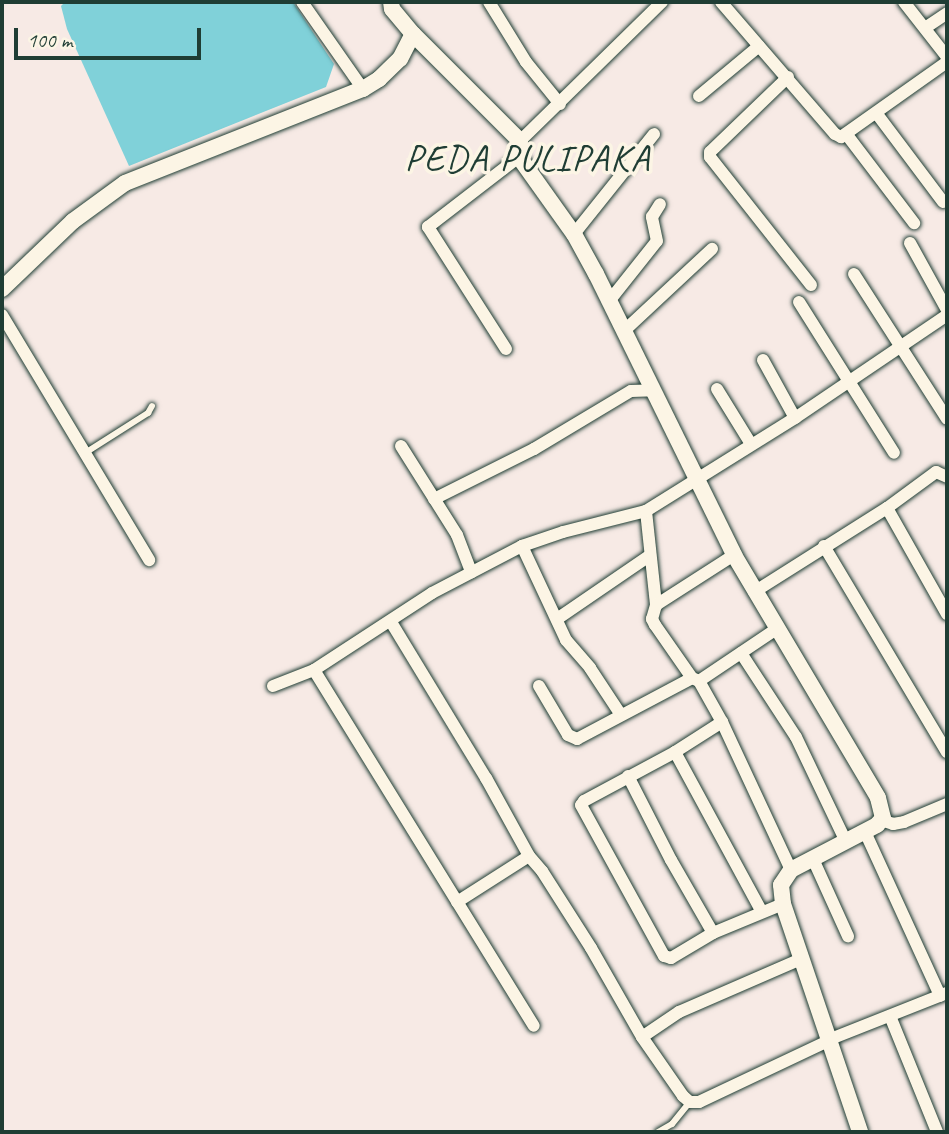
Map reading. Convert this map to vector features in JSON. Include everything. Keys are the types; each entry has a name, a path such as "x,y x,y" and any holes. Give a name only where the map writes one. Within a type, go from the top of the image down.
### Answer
{"main road":[{"path":"391,2 392,9 413,34 520,149 574,234 610,300 754,592 873,787 881,808 881,820 866,834 791,870 781,885 783,904 860,1132"},
{"path":"2,289 73,220 125,183 363,89 379,79 400,59 413,34"}],"street":[{"path":"302,2 363,89"},
{"path":"489,2 526,62 560,104"},
{"path":"506,349 428,227 520,149 560,104 662,2"},
{"path":"721,2 835,134 841,137 877,114 947,60 904,2"},
{"path":"925,28 947,13"},
{"path":"699,96 759,46"},
{"path":"788,77 709,152 713,162 811,285"},
{"path":"877,114 943,202"},
{"path":"574,234 654,134"},
{"path":"848,135 914,223"},
{"path":"610,300 657,241 652,217 660,204"},
{"path":"273,686 314,670 432,593 522,546 563,532 646,511 795,418 901,346 947,312 910,243"},
{"path":"625,330 712,249"},
{"path":"854,274 947,419"},
{"path":"799,302 894,453"},
{"path":"2,315 149,560"},
{"path":"762,360 795,418"},
{"path":"717,389 751,444"},
{"path":"434,499 534,449 631,391 654,390"},
{"path":"401,446 424,478 457,535 471,572"},
{"path":"754,592 887,509 936,472 947,477"},
{"path":"887,509 947,614"},
{"path":"646,511 656,606 652,619 696,679 722,722 791,870"},
{"path":"522,546 566,640 590,668 621,715"},
{"path":"824,546 947,752"},
{"path":"656,606 734,555"},
{"path":"556,619 649,556"},
{"path":"391,622 486,778 529,856 584,937 642,1037 690,1102 710,1098 828,1040 944,994 866,834"},
{"path":"539,686 573,740 696,679 778,628"},
{"path":"741,653 796,737 846,842"},
{"path":"314,670 534,1026"},
{"path":"722,722 675,751 589,796 582,805 661,953 671,957 713,933 783,904"},
{"path":"675,751 762,912"},
{"path":"628,776 671,860 713,933"},
{"path":"881,820 893,824 904,822 947,804"},
{"path":"457,901 529,856"},
{"path":"813,859 848,936"},
{"path":"642,1037 679,1012 802,959"},
{"path":"890,1016 937,1132"}],"lane":[{"path":"85,453 148,413 152,405"},
{"path":"658,1132 672,1124 690,1102"}],"water":[{"path":"65,2 293,2 334,64 326,87 129,166 67,29 61,6"}],"district":[{"name":"PEDA PULIPAKA","path":"528,158"}]}
